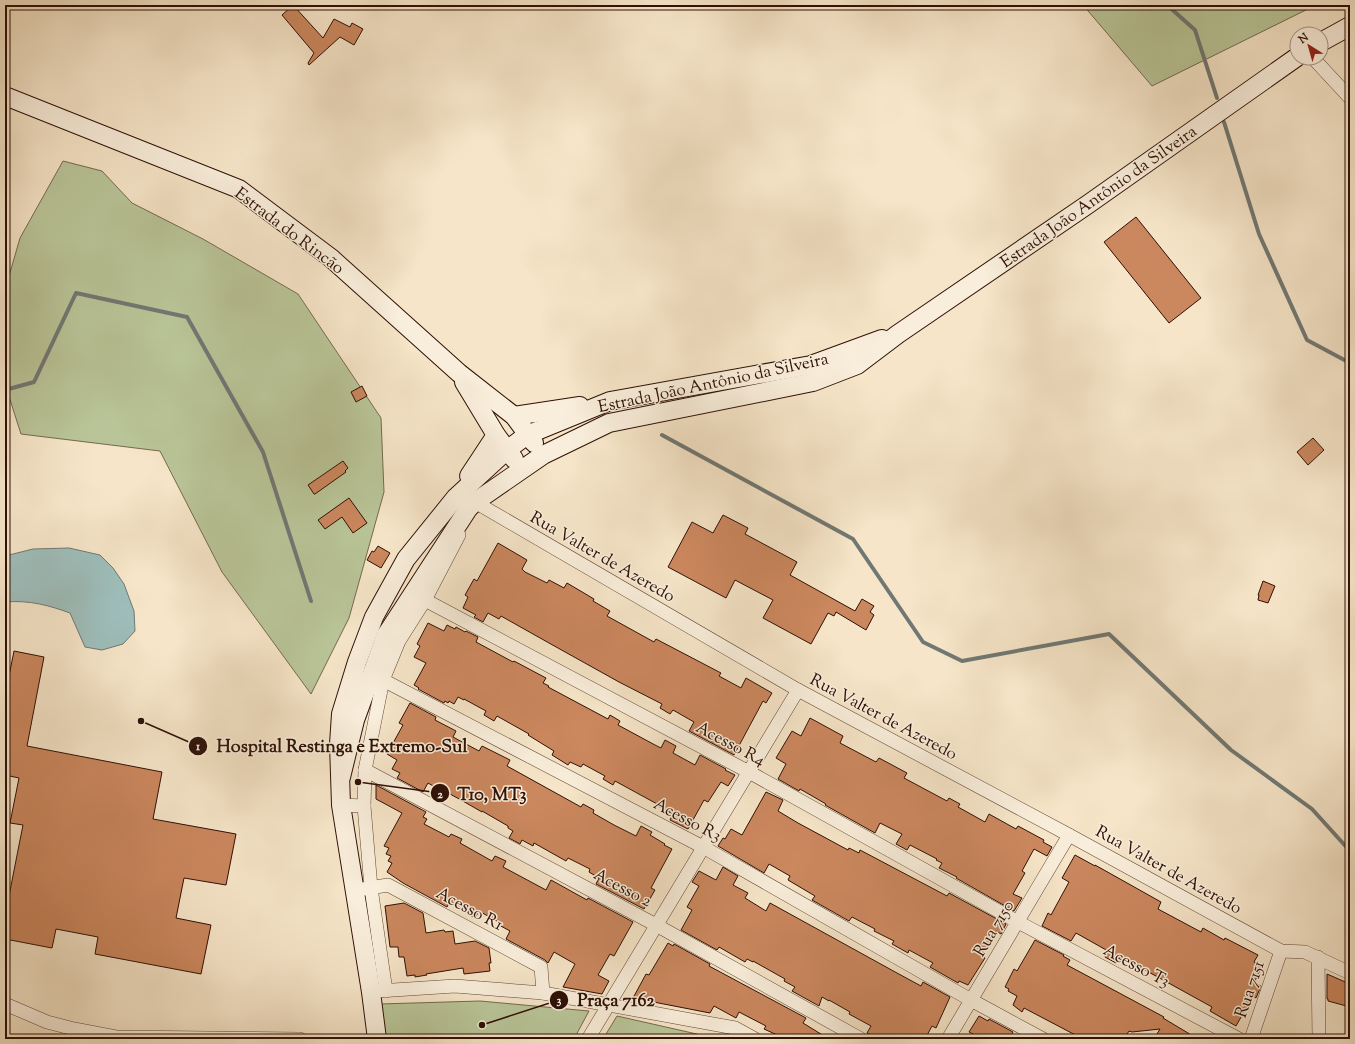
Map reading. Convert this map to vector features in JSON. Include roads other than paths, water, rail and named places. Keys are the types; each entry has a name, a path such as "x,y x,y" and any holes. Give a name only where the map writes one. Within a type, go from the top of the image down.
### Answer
{"main road":[{"path":"1329,38 1350,26"},
{"name":"Estrada João Antônio da Silveira","path":"377,1039 378,991 363,889 341,805 339,744 341,714 357,662 374,617 406,558 466,503 543,455 609,423 813,382 856,365 898,334 1087,205 1289,63"},
{"name":"Estrada do Rincão","path":"5,96 239,189 331,258 459,373 514,416 543,455"},
{"name":"Estrada João Antônio da Silveira","path":"341,777 355,720 392,638 466,503 507,450 527,435 610,401 811,365 898,334"},
{"name":"Estrada do Rincão","path":"459,373 496,435 522,469"},
{"path":"514,416 610,401"},
{"path":"466,503 496,435"}],"street":[{"path":"1320,66 1350,98"},
{"name":"Estrada João Antônio da Silveira","path":"363,889 365,770 392,638 425,600 452,551 460,532 466,503"},
{"name":"Rua Valter de Azeredo","path":"466,503 798,690 1069,835 1281,951"},
{"name":"Acesso R4","path":"425,600 749,772 1018,922"},
{"name":"Acesso R3","path":"383,680 703,847 971,1000 1043,1039"},
{"path":"588,1039 798,690"},
{"name":"Acesso 2","path":"365,770 656,925 862,1039"},
{"path":"341,805 364,806"},
{"name":"Rua 7150","path":"948,1039 1069,835"},
{"name":"Acesso R1","path":"363,889 388,884 541,967 543,993"},
{"name":"Acesso T3","path":"1018,922 1239,1039"},
{"path":"1281,951 1305,952 1350,973"},
{"name":"Rua 7151","path":"1250,1039 1281,951"},
{"path":"1318,957 1319,1039"},
{"path":"378,991 455,986 543,993 735,1028 755,1039"},
{"path":"5,1004 47,1022 74,1030 116,1037 300,1039"}],"water":[{"path":"69,548 100,555 113,568 124,584 134,611 135,631 123,644 102,650 85,647 70,613 38,604 5,602 5,556 33,549"}],"waterway":[{"path":"1167,5 1195,30 1217,98"},
{"path":"1224,122 1259,234 1307,340 1350,363"},
{"path":"5,390 34,382 76,293 187,317 263,452 311,601"},
{"path":"662,435 853,539 923,642 962,661 1109,634 1231,750 1312,809 1350,851"}],"place":[{"name":"Hospital Restinga e Extremo-Sul","path":"141,721"},
{"name":"T10, MT3","path":"358,782"},
{"name":"Praça 7162","path":"482,1025"}]}
